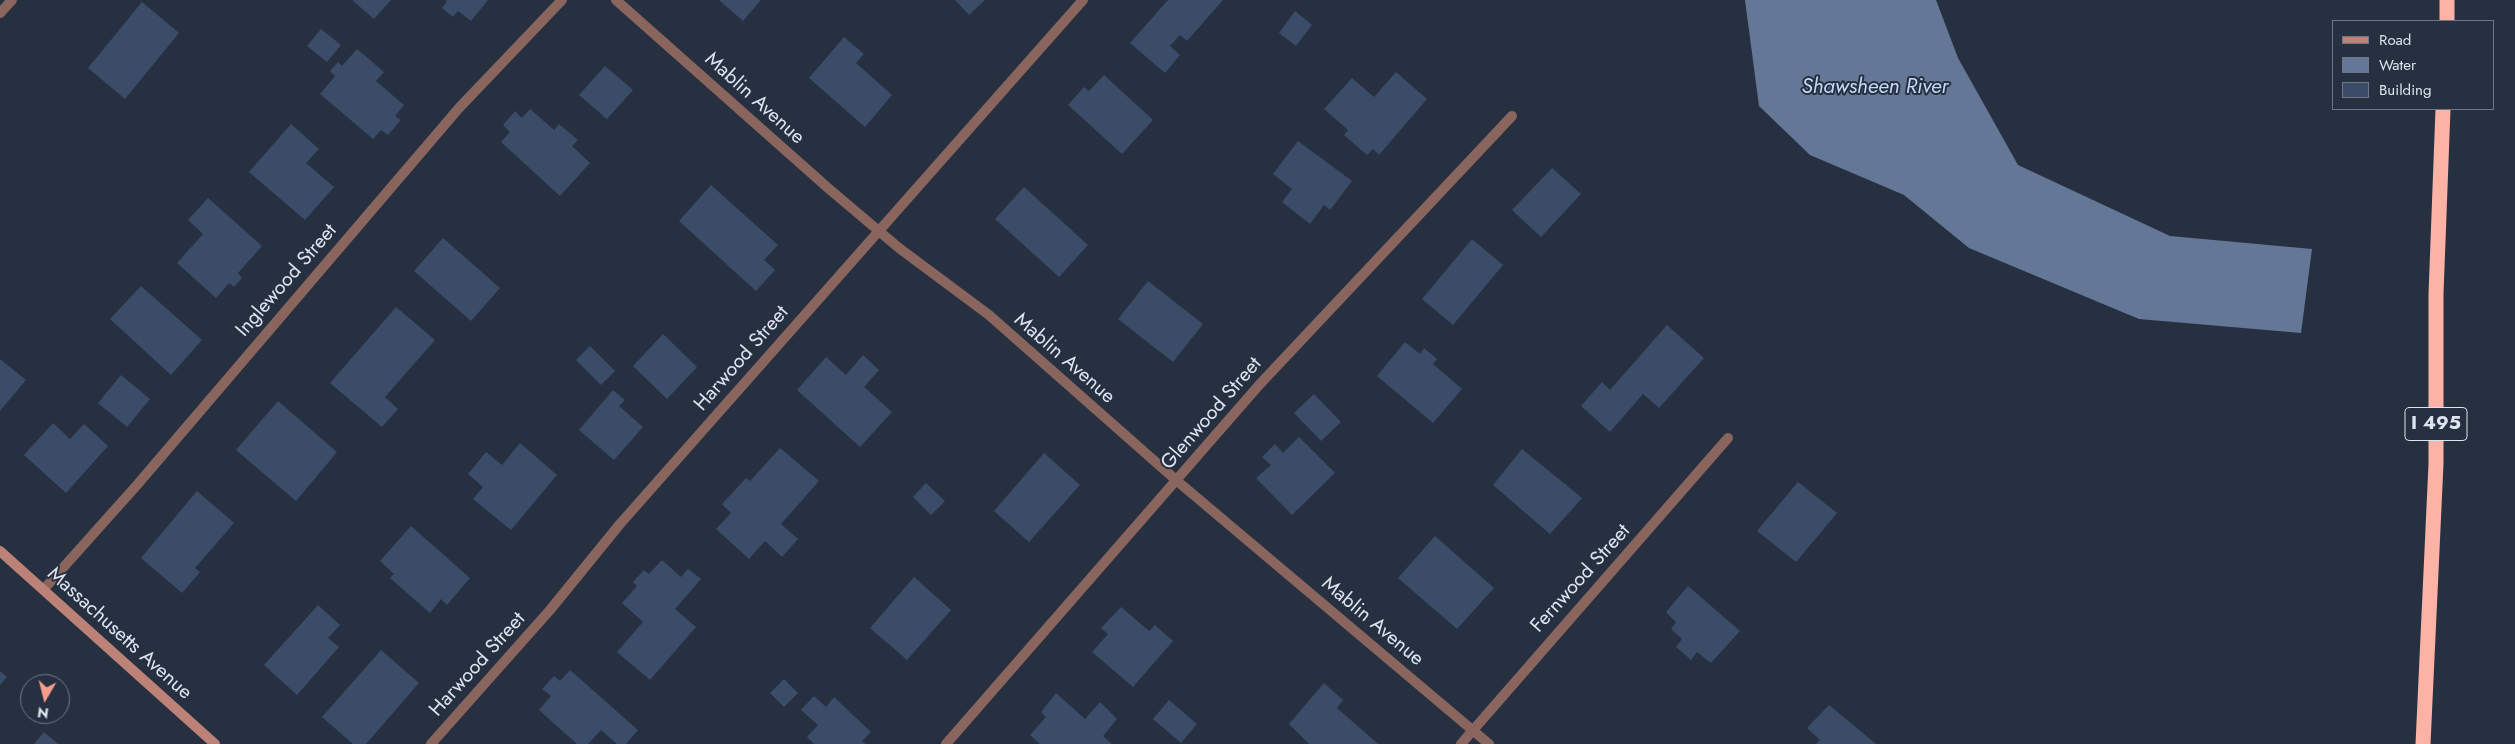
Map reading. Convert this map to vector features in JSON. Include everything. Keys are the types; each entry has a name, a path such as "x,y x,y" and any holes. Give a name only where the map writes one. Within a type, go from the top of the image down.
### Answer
{"highway":[{"path":"2447,0 2447,20"},
{"name":"I 495","path":"2422,742 2436,464 2436,294 2443,110"}],"main road":[{"name":"Massachusetts Avenue","path":"0,550 215,744"}],"street":[{"path":"0,13 12,0"},
{"name":"Inglewood Street","path":"44,589 137,485 446,123 562,0"},
{"name":"Mablin Avenue","path":"616,0 879,231 989,316 1176,480 1489,744"},
{"name":"Harwood Street","path":"431,744 550,610 628,514 1083,0"},
{"name":"Glenwood Street","path":"946,744 1260,384 1512,116"},
{"name":"Fernwood Street","path":"1461,744 1728,438"}],"water":[{"name":"Shawsheen River","path":"1745,0 1936,0 1958,58 2018,165 2170,236 2312,249 2301,333 2139,319 1969,248 1904,195 1810,155 1759,106"}],"building":[{"path":"352,0 391,0 374,19"},
{"path":"445,0 488,0 471,21 458,11 453,17 442,8 447,1"},
{"path":"719,0 761,0 743,21"},
{"path":"955,0 985,0 969,15"},
{"path":"1168,0 1223,0 1187,41 1180,35 1170,46 1180,55 1165,73 1130,43"},
{"path":"142,2 179,33 125,99 88,68"},
{"path":"1295,11 1312,25 1296,46 1279,33"},
{"path":"321,29 341,45 327,62 307,46"},
{"path":"844,37 864,54 856,63 892,95 865,127 809,78"},
{"path":"357,49 384,72 376,81 404,105 395,116 401,120 388,135 381,130 373,139 320,94 335,76 330,71 338,62 342,66"},
{"path":"605,66 633,90 607,119 579,95"},
{"path":"1396,72 1427,99 1379,155 1373,149 1367,155 1344,135 1348,130 1324,109 1352,78 1374,97"},
{"path":"1104,75 1153,120 1122,154 1068,105 1084,87 1089,91"},
{"path":"530,109 554,130 559,124 578,140 572,146 590,163 560,196 501,142 510,132 503,125 515,111 522,118"},
{"path":"291,124 319,149 306,163 334,187 305,220 249,172"},
{"path":"1298,141 1352,181 1330,210 1324,205 1310,224 1282,202 1292,189 1273,174"},
{"path":"1552,168 1581,194 1541,237 1512,210"},
{"path":"711,185 778,245 764,260 775,270 756,291 679,221"},
{"path":"1024,187 1088,245 1059,277 995,219"},
{"path":"208,198 262,246 238,273 242,278 234,287 229,283 216,298 177,263 203,234 188,220"},
{"path":"443,238 500,288 471,321 414,271"},
{"path":"1472,239 1503,265 1453,325 1422,299"},
{"path":"1148,281 1203,324 1173,362 1118,319"},
{"path":"141,286 202,340 171,375 110,319"},
{"path":"396,307 435,340 385,397 398,409 382,427 330,383"},
{"path":"1667,325 1704,358 1659,408 1643,394 1610,432 1581,406 1602,382 1610,390"},
{"path":"663,334 697,367 667,399 633,366"},
{"path":"1405,342 1420,354 1424,348 1437,359 1433,364 1462,389 1433,423 1377,376"},
{"path":"590,346 615,371 601,385 576,360"},
{"path":"863,355 879,370 864,387 892,412 860,447 797,390 826,357 846,375"},
{"path":"0,359 26,380 0,411"},
{"path":"121,375 150,399 127,427 98,403"},
{"path":"613,390 625,400 619,406 643,427 614,460 579,430"},
{"path":"1314,394 1341,422 1321,441 1294,413"},
{"path":"278,401 337,452 296,501 236,450"},
{"path":"53,423 70,439 84,424 108,446 66,493 24,455"},
{"path":"1299,437 1335,473 1292,515 1256,478 1271,465 1262,457 1275,444 1283,453"},
{"path":"520,443 557,475 511,530 473,499 483,487 468,474 486,452 502,465"},
{"path":"780,448 819,481 781,524 798,539 782,557 765,541 749,559 716,529 731,513 722,504 746,478 750,481"},
{"path":"1522,449 1582,498 1550,534 1493,485"},
{"path":"1044,453 1080,485 1029,542 994,511"},
{"path":"1798,482 1837,513 1796,562 1757,531"},
{"path":"926,483 945,501 931,515 913,497"},
{"path":"197,491 234,523 195,568 200,572 182,593 141,558"},
{"path":"411,526 470,578 447,605 441,599 430,613 390,578 394,574 380,561"},
{"path":"1435,536 1494,588 1457,629 1398,578"},
{"path":"662,560 681,577 688,569 701,579 675,609 696,627 650,680 617,652 643,622 622,603 637,586 633,582 644,570 649,574"},
{"path":"914,577 951,610 907,660 870,628"},
{"path":"1688,586 1740,631 1711,663 1697,652 1691,660 1676,647 1682,639 1671,629 1676,622 1666,612"},
{"path":"318,605 340,625 328,638 339,647 297,695 264,665"},
{"path":"1121,607 1149,631 1155,625 1173,641 1133,687 1092,652 1108,634 1101,628"},
{"path":"381,650 419,683 366,744 353,744 322,717"},
{"path":"570,670 638,730 626,744 617,744 601,730 588,744 577,744 539,710 551,696 542,689 554,676 560,681"},
{"path":"0,671 7,677 0,685"},
{"path":"784,679 798,693 784,707 770,693"},
{"path":"1324,683 1343,700 1337,708 1378,744 1309,744 1289,724"},
{"path":"1056,693 1085,719 1100,702 1117,719 1103,736 1112,744 1040,744 1030,735 1046,717 1041,712"},
{"path":"814,696 826,707 834,697 871,732 862,741 866,744 814,744 807,737 818,725 801,710"},
{"path":"1169,700 1197,724 1181,743 1153,719"},
{"path":"1829,705 1876,744 1816,744 1820,740 1807,728"},
{"path":"44,732 58,744 34,744"}]}
